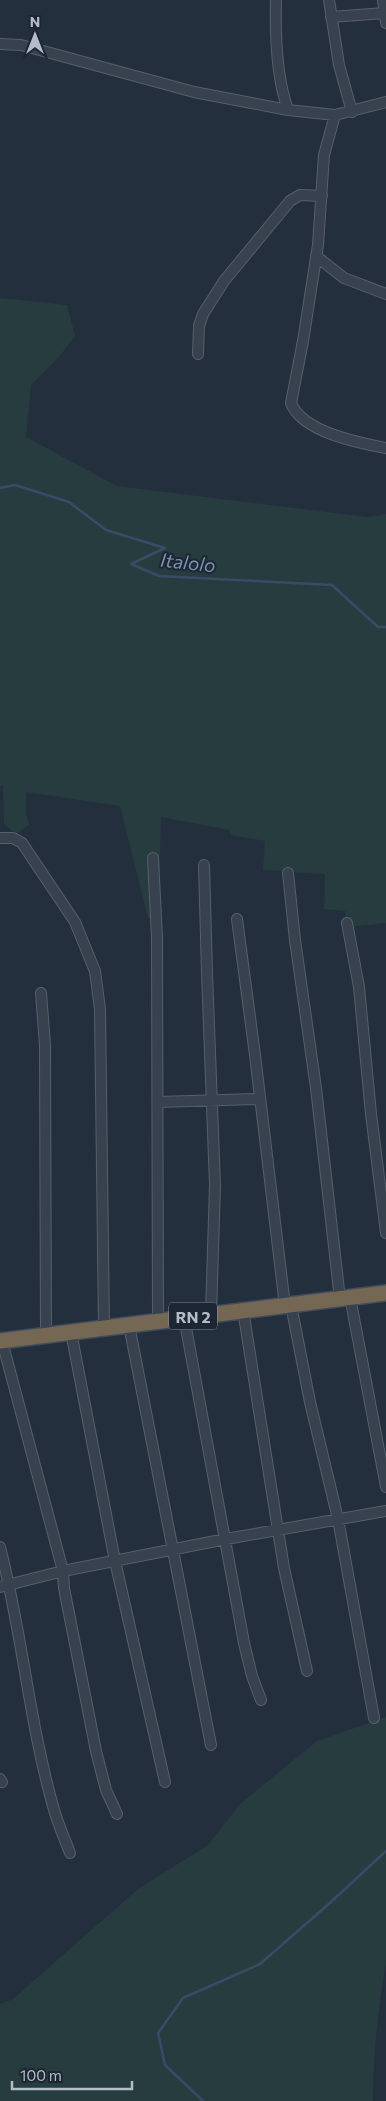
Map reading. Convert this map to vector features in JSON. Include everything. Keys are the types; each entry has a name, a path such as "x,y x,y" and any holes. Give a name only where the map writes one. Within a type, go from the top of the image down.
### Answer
{"highway":[{"name":"RN 2","path":"1,1341 386,1293"}],"street":[{"path":"276,0 275,28 280,80 288,110"},
{"path":"328,0 339,65 352,112"},
{"path":"331,16 385,18 383,0"},
{"path":"0,44 21,45 194,92 288,110 335,116 386,102"},
{"path":"335,116 326,142 324,155 316,256 304,342 291,403 300,416 322,430 344,439 386,448"},
{"path":"198,354 203,314 224,282 290,201 300,195 322,196"},
{"path":"316,256 344,278 386,294"},
{"path":"0,838 13,838 22,844 75,922 95,971 100,1009 104,1328"},
{"path":"153,858 157,938 158,1320"},
{"path":"204,865 206,973 213,1101 215,1185 211,1314"},
{"path":"288,873 295,940 345,1298 386,1487"},
{"path":"237,919 288,1305 338,1519 374,1718"},
{"path":"347,923 359,987 371,1114 386,1233"},
{"path":"41,993 45,1045 46,1334"},
{"path":"158,1102 260,1099"},
{"path":"243,1310 284,1568 308,1671"},
{"path":"184,1317 244,1643 252,1676 261,1700"},
{"path":"129,1325 211,1745"},
{"path":"71,1332 115,1562 166,1782"},
{"path":"1,1341 63,1571 64,1588 96,1751 106,1790 117,1814"},
{"path":"5,1586 63,1571 226,1539 386,1511"},
{"path":"0,1547 5,1586 53,1807 70,1853"}],"green space":[{"path":"0,298 67,305 75,336 59,357 31,385 26,437 117,486 367,517 386,514 386,923 347,927 345,911 324,909 325,874 263,870 265,841 230,835 230,830 161,817 159,884 162,919 148,918 120,806 26,792 26,813 29,825 16,834 4,824 3,786 0,786"},
{"path":"386,1717 386,1963 376,2032 373,2101 0,2101 0,2004 13,1999 138,1889 208,1845 240,1804 317,1741"}],"waterway":[{"name":"Italolo","path":"0,488 15,485 69,502 106,530 165,548 131,564 159,576 332,585 378,627 386,627"},
{"path":"203,2101 165,2065 158,2033 183,1998 260,1964 386,1851"}]}
